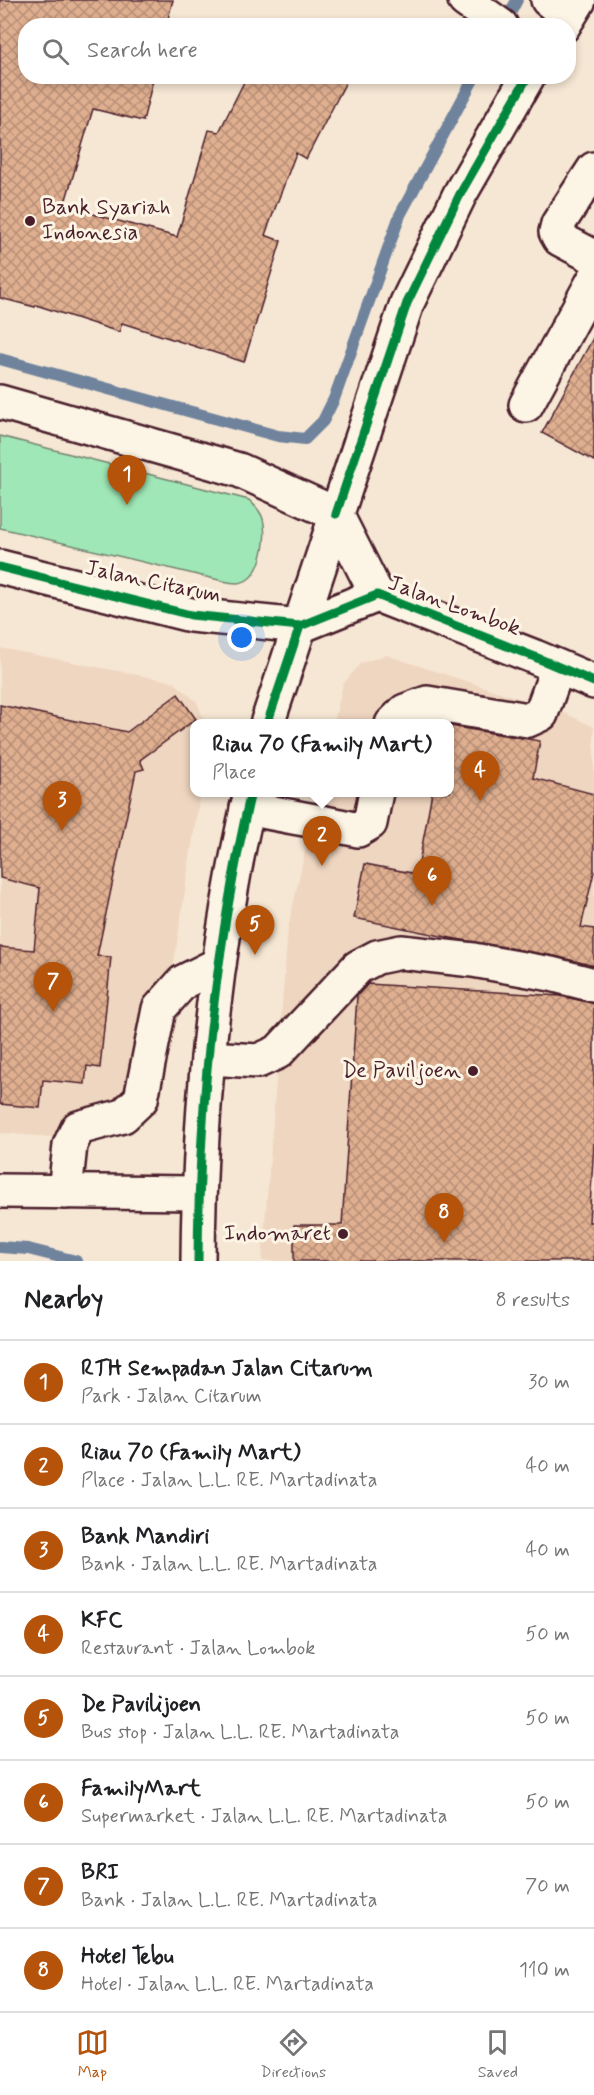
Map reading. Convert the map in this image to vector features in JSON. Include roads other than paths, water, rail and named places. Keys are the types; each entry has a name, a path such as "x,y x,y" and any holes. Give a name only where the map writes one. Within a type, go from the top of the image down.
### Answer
{"street":[{"path":"465,0 490,18"},
{"path":"268,719 407,303 460,194 523,84"},
{"path":"594,169 558,224 556,232 560,239 594,257"},
{"path":"526,405 594,280"},
{"path":"0,402 239,470 336,514"},
{"name":"Jalan Lombok","path":"336,514 377,595 594,682"},
{"name":"Jalan Citarum","path":"0,567 191,615 300,626"},
{"name":"Jalan Lombok","path":"300,626 377,595"},
{"path":"396,719 405,711 428,703 528,720 541,714 558,667"},
{"path":"194,1257 208,1058 219,964 249,800 296,819 316,820 358,830 370,823 375,797"},
{"path":"208,1058 258,1061 278,1052 358,967 377,957 401,952 473,960 551,974 594,985"},
{"path":"65,1192 70,1145 78,1128 123,1116 141,1099 159,1009 183,982 219,964"},
{"path":"0,1191 198,1193"}],"waterway":[{"path":"508,18 517,0"},
{"path":"0,359 278,436 305,439 323,421 334,399 400,215 471,84"},
{"path":"0,1247 28,1249 76,1261"}],"place":[{"name":"Bank Syariah Indonesia","path":"30,221"},
{"name":"RTH Sempadan Jalan Citarum","path":"127,505"},
{"name":"KFC","path":"480,801"},
{"name":"Bank Mandiri","path":"62,831"},
{"name":"Riau 70 (Family Mart)","path":"322,866"},
{"name":"FamilyMart","path":"432,906"},
{"name":"De Pavilijoen","path":"255,955"},
{"name":"BRI","path":"53,1012"},
{"name":"De Paviljoen","path":"473,1071"},
{"name":"Indomaret","path":"343,1234"},
{"name":"Hotel Tebu","path":"444,1243"}]}
